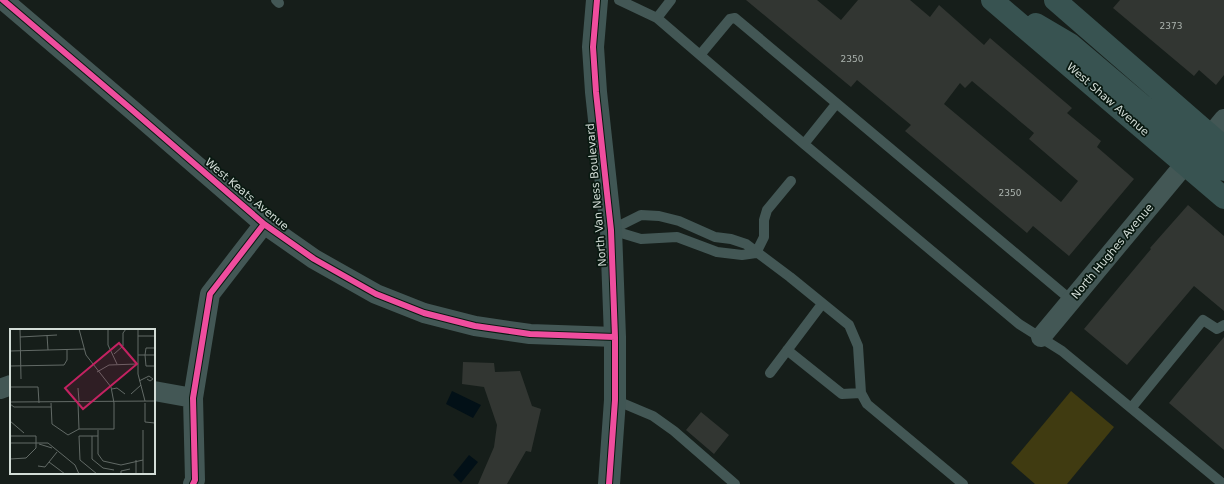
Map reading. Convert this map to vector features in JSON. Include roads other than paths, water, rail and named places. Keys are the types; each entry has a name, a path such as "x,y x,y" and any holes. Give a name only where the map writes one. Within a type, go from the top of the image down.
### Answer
{"main road":[{"path":"994,0 1070,44 1181,138 1190,141 1197,141 1219,134"},
{"name":"West Shaw Avenue","path":"994,0 1224,198"},
{"path":"1065,5 1219,134"},
{"path":"1185,164 1192,158 1199,156 1206,157 1214,161 1224,170"}],"street":[{"name":"West Keats Avenue","path":"2,0 264,224 321,263 376,294 424,313 475,326 530,334 615,337"},
{"name":"North Van Ness Boulevard","path":"597,0 593,47 596,92 611,230 615,337 615,400 609,484"},
{"name":"North Hughes Avenue","path":"1040,337 1185,164"},
{"path":"193,484 195,480 193,398 210,294 264,224"},
{"path":"0,389 10,385"},
{"path":"155,391 193,398"}],"lane":[{"path":"620,0 657,18 804,144 1019,324 1062,351 1132,407 1223,484"},
{"path":"657,18 671,0"},
{"path":"700,55 730,20 736,18 836,104 1071,300"},
{"path":"804,144 836,104"},
{"path":"756,253 764,237 764,220 767,210 791,181"},
{"path":"611,230 641,215 660,216 679,221 715,236 746,244 756,253 790,277 849,325 858,346 861,393 867,404 963,484"},
{"path":"611,230 642,239 677,237 717,252 742,255 756,253"},
{"path":"770,373 822,304"},
{"path":"1132,407 1203,320 1217,329 1224,325"},
{"path":"787,350 842,394 861,393"},
{"path":"615,400 653,416 674,431 735,484"}]}
